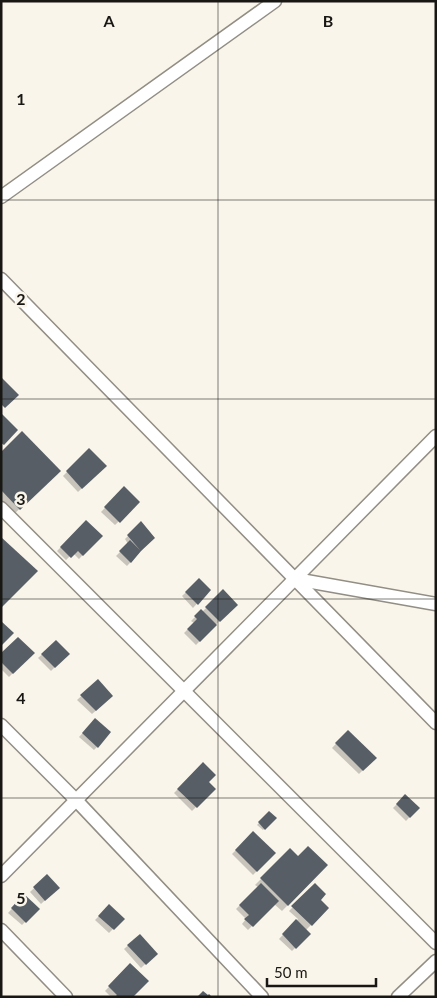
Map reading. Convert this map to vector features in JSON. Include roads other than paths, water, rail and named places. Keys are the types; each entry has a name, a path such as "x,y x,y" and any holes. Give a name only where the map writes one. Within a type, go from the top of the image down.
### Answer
{"street":[{"path":"1,197 274,1"},
{"path":"1,279 436,723"},
{"path":"1,876 436,436"},
{"path":"1,508 436,943"},
{"path":"295,579 436,604"},
{"path":"1,725 76,800 262,997"},
{"path":"1,930 66,997"},
{"path":"398,997 436,961"}]}
